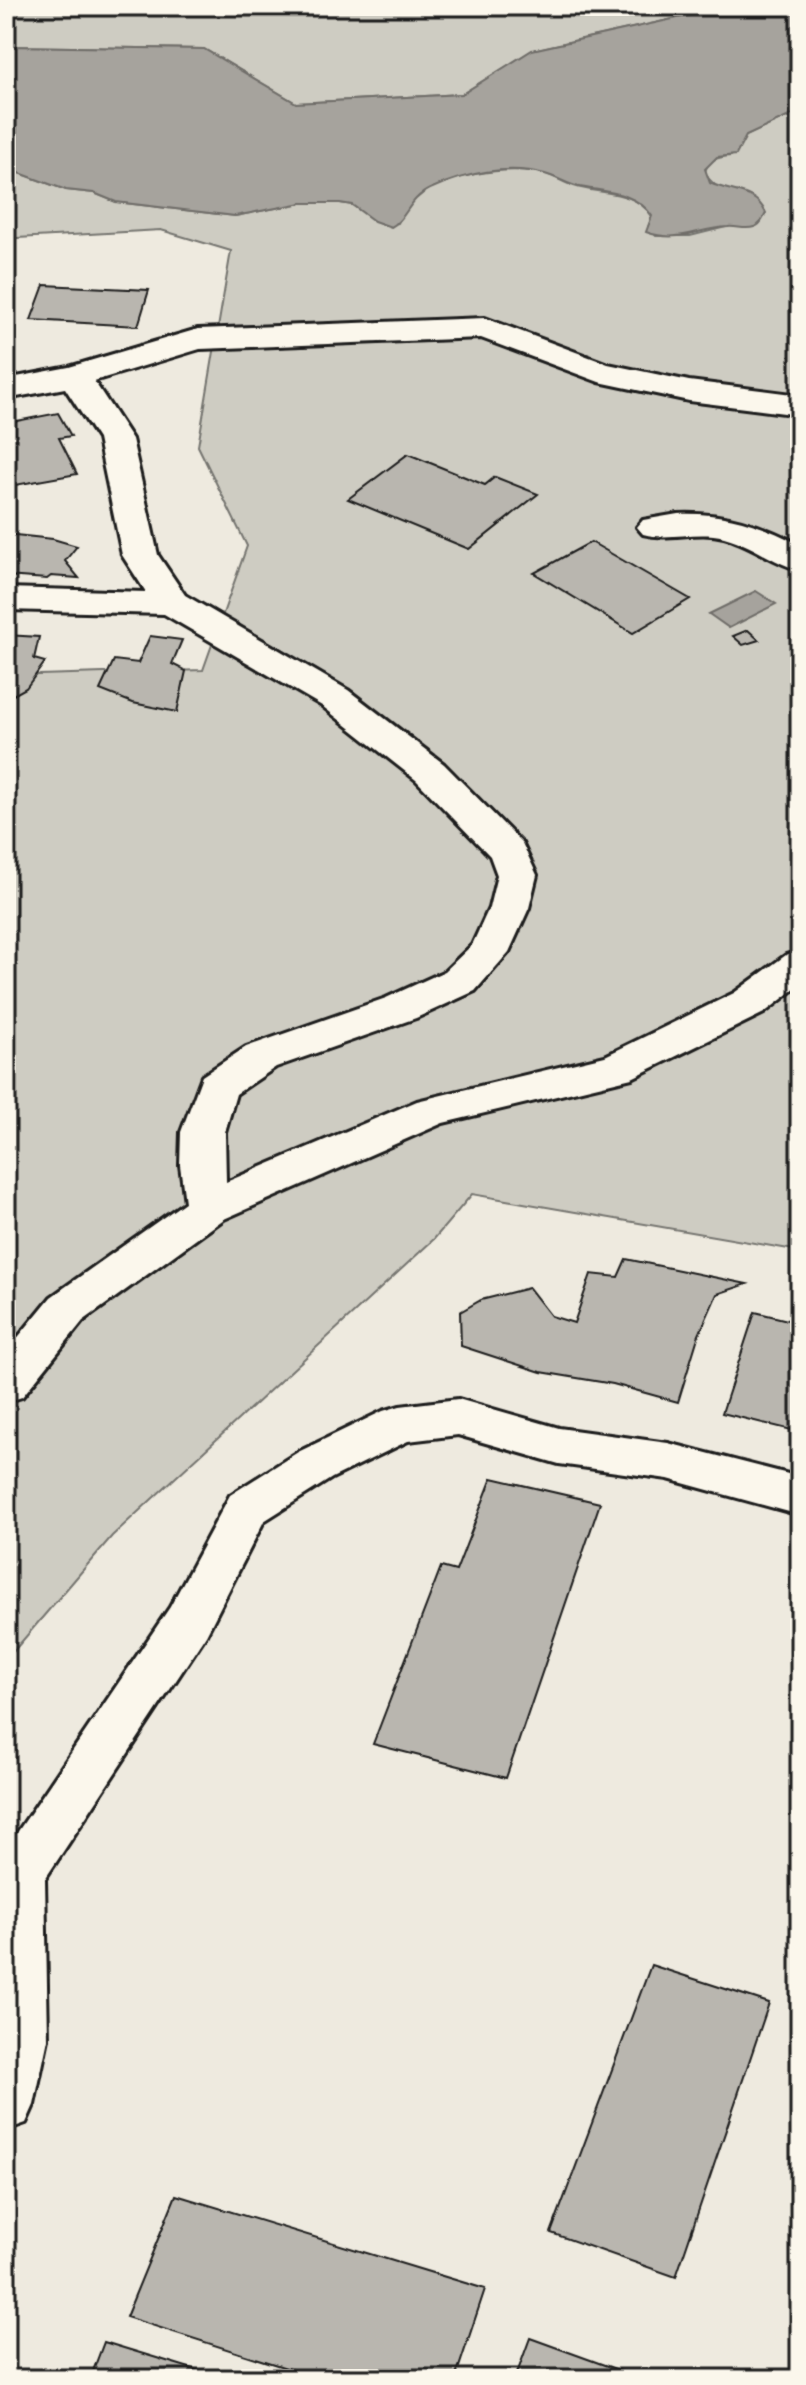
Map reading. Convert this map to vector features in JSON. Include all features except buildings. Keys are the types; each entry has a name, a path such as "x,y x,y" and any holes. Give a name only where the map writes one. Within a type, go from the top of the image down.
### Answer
{"street":[{"path":"6,389 74,376 198,339 485,328 599,372 689,391 800,405"},
{"path":"74,376 115,439 140,555 172,603 335,698 418,763 476,816 508,852 517,875 509,908 489,952 460,981 401,1008 261,1057 217,1086 203,1132 202,1165 208,1208"},
{"path":"655,527 691,521 717,523 748,530 800,559"},
{"path":"6,599 172,603"},
{"path":"6,1385 67,1309 208,1208 432,1111 617,1068 749,1003 800,965"},
{"path":"6,2105 20,2039 12,1884 188,1621 247,1508 315,1465 400,1424 458,1417 559,1446 668,1461 800,1496"}],"shaded area":[{"path":"6,6 732,6 533,50 462,94 296,103 204,49 6,46"},
{"path":"732,6 800,6 800,111 746,136 736,155 717,157 705,169 710,183 749,196 761,205 766,213 760,224 751,228 717,228 678,236 646,232 652,216 638,202 531,171 487,172 458,178 430,189 417,198 391,227 374,221 352,205 340,203 302,203 235,216 116,202 94,193 66,190 6,168 6,46 204,49 296,103 462,94 532,50"},
{"path":"800,111 800,1251 472,1194 434,1239 112,1536 6,1660 6,676 203,670 247,546 198,446 231,251 161,230 6,241 6,168 66,190 94,193 116,202 235,216 302,203 340,203 352,205 383,225 398,223 411,202 439,185 494,171 531,171 574,186 636,201 652,216 648,227 656,236 690,236 726,227 716,186 705,175 707,165 718,158 731,156 746,136"},
{"path":"756,591 776,604 729,628 709,614"}]}
